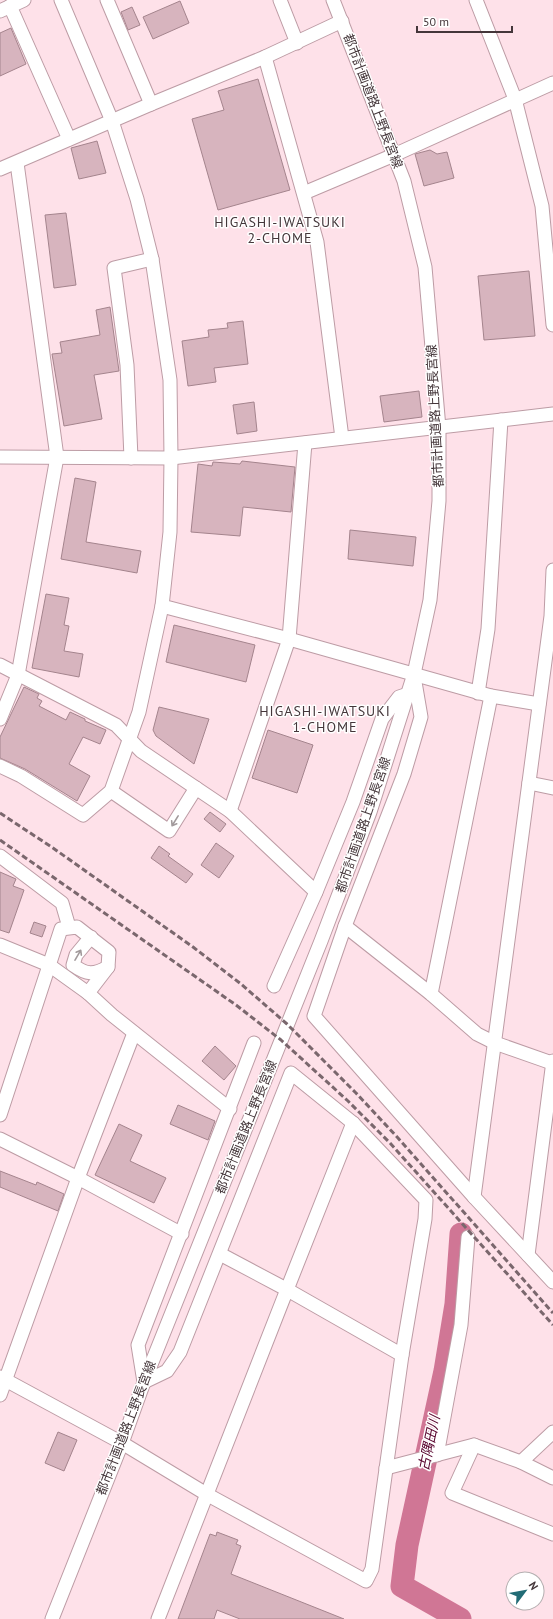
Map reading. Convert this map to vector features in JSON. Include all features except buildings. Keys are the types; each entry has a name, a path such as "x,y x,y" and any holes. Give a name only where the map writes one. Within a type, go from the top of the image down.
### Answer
{"street":[{"path":"24,0 5,9 69,139"},
{"path":"0,766 22,776 83,814 110,791 139,712 162,606 170,532 170,380 152,259 137,199 112,122 61,0"},
{"path":"107,0 150,104"},
{"path":"280,0 297,42"},
{"name":"都市計画道路上野長宮線","path":"52,1619 122,1443 144,1382 321,941 370,812 414,674 430,600 439,501 439,428 425,267 404,181 333,0"},
{"path":"476,0 515,99 548,204 553,325"},
{"path":"0,170 150,104 265,57 342,21"},
{"path":"265,57 317,242 342,438"},
{"path":"304,193 394,155 553,83"},
{"path":"0,719 18,675 57,457 17,163"},
{"path":"131,458 127,365 114,268 152,259"},
{"path":"0,457 171,458 553,414"},
{"path":"431,994 484,695 501,420"},
{"path":"230,811 289,639 305,443"},
{"path":"474,1197 551,616 553,570"},
{"path":"162,606 289,639 484,695 539,704"},
{"path":"0,665 116,725 141,751 230,811 316,892"},
{"path":"414,674 421,717 404,774 346,926 314,1016 474,1197 553,1282"},
{"path":"274,986 316,892 353,802 382,719 399,697 408,694"},
{"path":"529,783 553,788"},
{"path":"110,791 169,830 196,788"},
{"path":"0,856 62,903 69,927"},
{"path":"346,926 478,1034 495,1043 553,1062 528,1255"},
{"path":"0,1115 61,929 77,927 109,952 108,967 88,993"},
{"path":"91,937 76,955 73,965 84,973 97,973 108,967"},
{"path":"0,945 49,965 88,993 134,1033 230,1109"},
{"path":"0,1395 3,1378 134,1033"},
{"path":"3,1378 122,1443 208,1495 366,1581 372,1569 402,1355 425,1219 426,1200 353,1122 291,1073 180,1352 167,1371 144,1382 138,1345 182,1234 254,1043"},
{"path":"158,1619 208,1495 286,1289 353,1122"},
{"path":"0,1139 78,1178 182,1234"},
{"path":"430,1457 461,1325 468,1237"},
{"path":"220,1254 286,1289 402,1355"},
{"path":"521,1462 553,1432"},
{"path":"386,1468 474,1445 521,1462 553,1478"},
{"path":"474,1445 452,1493 553,1534"}],"waterway":[{"name":"古隅田川","path":"460,1619 402,1586 407,1545 445,1371 456,1304 461,1234"}],"railway":[{"path":"0,813 53,848 193,947 241,984 287,1024 356,1093 398,1138 553,1313"},
{"path":"0,840 236,1005 281,1040 348,1101 390,1143 553,1325"}],"district":[{"name":"HIGASHI-IWATSUKI 2-CHOME","path":"280,230"},
{"name":"HIGASHI-IWATSUKI 1-CHOME","path":"325,720"}]}
